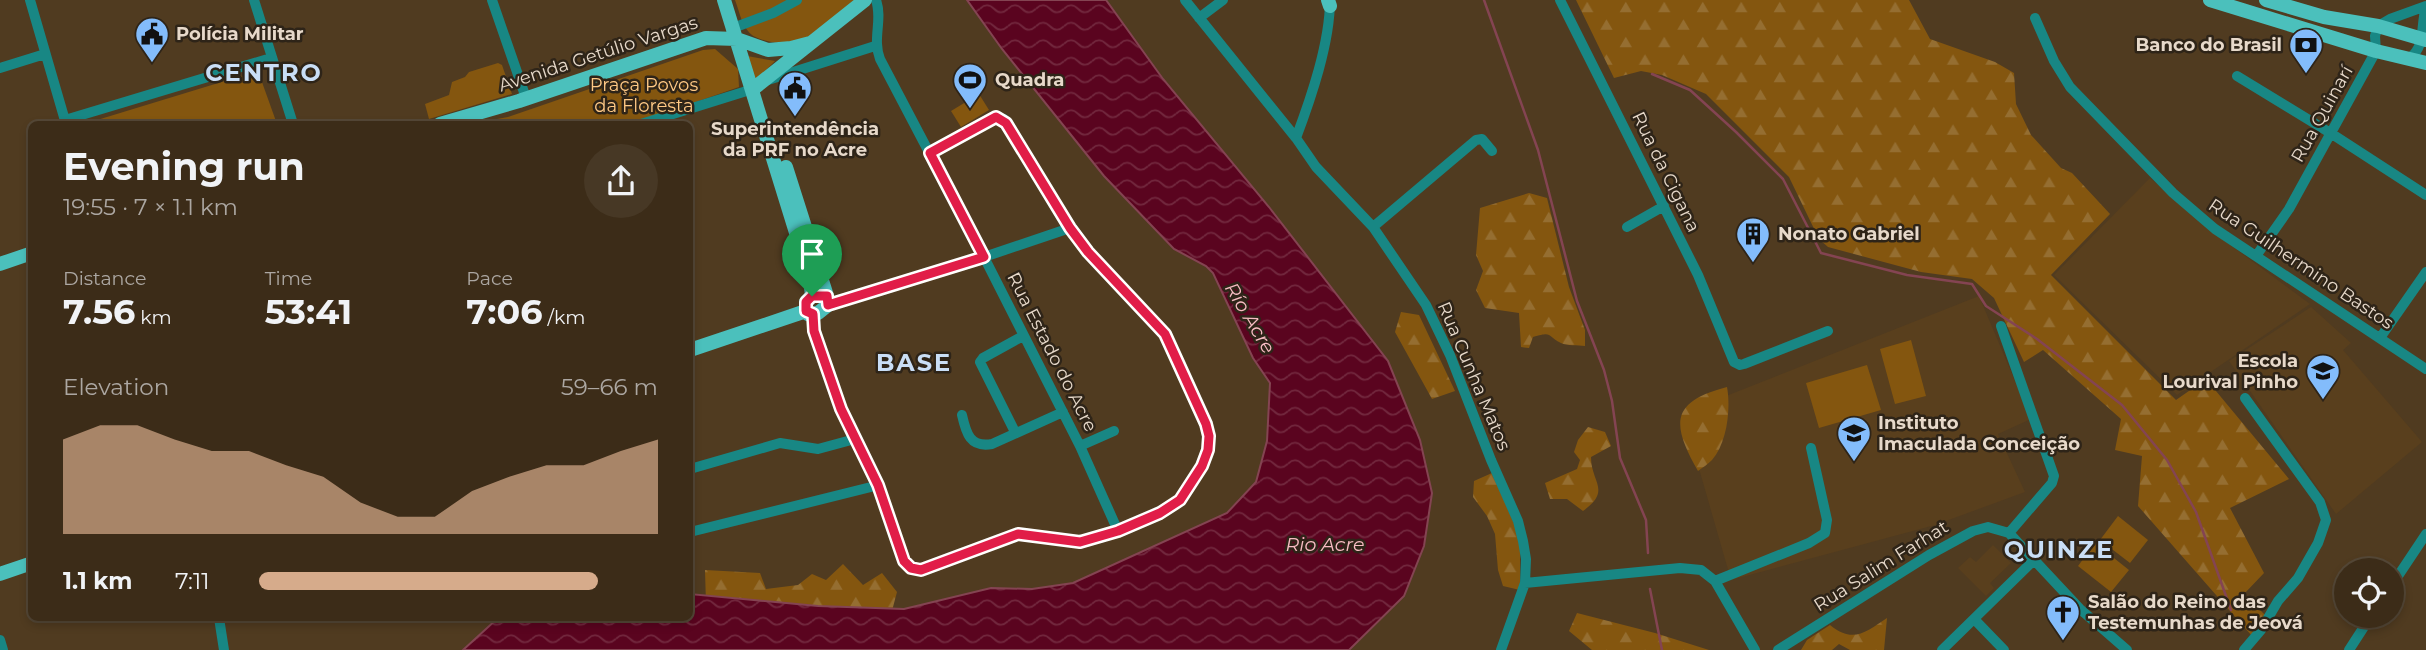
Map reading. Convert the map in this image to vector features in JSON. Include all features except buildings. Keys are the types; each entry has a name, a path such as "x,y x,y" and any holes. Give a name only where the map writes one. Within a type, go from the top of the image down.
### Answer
{"main road":[{"path":"693,349 809,312 806,302 822,299 767,107 724,0"},
{"name":"Avenida Getúlio Vargas","path":"759,85 865,0"},
{"path":"2210,0 2376,51 2426,63"},
{"path":"2266,0 2324,17 2378,26 2425,39"},
{"name":"Avenida Getúlio Vargas","path":"450,121 526,99 706,37 735,33 768,50 810,43"},
{"path":"0,264 28,254"},
{"path":"0,574 28,564"}],"street":[{"path":"30,0 66,121"},
{"path":"254,0 292,121"},
{"path":"492,0 526,99"},
{"path":"735,33 797,0"},
{"path":"650,121 875,46 878,9 876,0"},
{"name":"Rua Cunha Matos","path":"1185,0 1296,138 1316,167 1373,227 1426,305 1450,355 1518,521 1526,559 1525,583"},
{"path":"1199,18 1223,0"},
{"name":"Rua da Cigana","path":"1560,0 1698,275 1734,362 1744,364 1828,331"},
{"path":"1296,138 1316,78 1329,2"},
{"path":"2378,26 2426,6"},
{"path":"2410,58 2421,51 2424,45 2423,21 2426,6"},
{"name":"Rua Guilhermino Bastos","path":"2035,18 2061,75 2086,105 2187,206 2215,229 2426,369"},
{"name":"Rua Quinarí","path":"2256,256 2289,209 2332,134 2376,51 2375,36 2378,26"},
{"name":"Rua Estado do Acre","path":"875,46 1063,412 1118,531"},
{"path":"0,68 46,54"},
{"path":"69,121 271,58"},
{"path":"2237,76 2426,195"},
{"path":"809,312 841,409 878,485 904,561 911,568 921,570 1018,534 1080,542 1118,531 1160,513 1180,500 1202,466 1208,450 1209,436 1198,405 1165,334 1070,228 1006,123 996,117 930,153"},
{"path":"1373,227 1479,138 1492,151"},
{"path":"1627,227 1664,206"},
{"path":"822,299 984,257 1070,228"},
{"path":"2380,338 2426,272"},
{"path":"2001,326 2054,476 2052,483 2009,534 2080,609 2127,650"},
{"path":"1015,432 980,365 981,360 1023,336"},
{"path":"2244,650 2261,630 2278,601 2298,578 2318,543 2326,520 2320,502 2245,398"},
{"path":"962,415 975,444 992,444 1063,412"},
{"path":"1080,446 1114,431"},
{"path":"693,468 779,443 818,449 855,439"},
{"path":"1715,581 1824,535 1827,520 1811,448"},
{"path":"693,531 878,485"},
{"name":"Rua Salim Farhat","path":"1778,650 1929,555 1973,531 1991,527 2009,534"},
{"path":"2404,566 2426,534"},
{"path":"1942,650 2033,561"},
{"path":"1501,650 1525,583 1688,568 1701,570 1715,581 1755,650"},
{"path":"1974,619 2004,650"},
{"path":"220,621 225,650"},
{"path":"2348,650 2363,628"},
{"path":"0,640 3,650"}],"shaded area":[{"path":"2150,178 2210,230 2310,304 2177,395 2054,275"},
{"name":"Instituto Imaculada Conceição","path":"1979,296 2031,419 1998,434 2025,492 1935,525 1731,580 1683,413"},
{"name":"Escola Lourival Pinho","path":"2311,307 2351,343 2343,350 2422,442 2336,514 2229,361"},
{"path":"1993,545 2011,563 1990,583 1994,588 1986,596 1958,568 1970,557 1976,562"}],"green space":[{"path":"735,0 859,0 817,33 794,42 781,43 767,41 750,33"},
{"path":"1576,0 1909,0 1930,39 1995,62 2014,73 2016,104 2031,135 2061,168 2072,173 2110,214 2051,275 2176,400 2206,379 2289,479 2230,508 2264,573 2244,594 2266,616 2252,636 2138,506 2142,456 2115,450 2121,419 2043,350 2024,362 1994,298 1972,279 1921,272 1828,247 1819,239 1789,177 1706,94 1662,75 1641,71 1614,78"},
{"name":"Praça Povos da Floresta","path":"715,49 738,69 739,87 642,121 486,121 508,117 703,50"},
{"path":"747,56 775,61 755,81"},
{"path":"498,63 502,65 512,94 429,119 425,104 449,95 452,82 465,77 469,72"},
{"path":"258,71 276,121 94,121"},
{"name":"Quadra","path":"979,94 989,110 961,127 951,111"},
{"path":"1529,193 1547,198 1569,287 1585,330 1585,346 1563,344 1544,334 1533,337 1529,348 1521,347 1519,313 1485,308 1476,290 1483,271 1476,255 1480,208"},
{"path":"1401,312 1419,315 1455,391 1432,399 1395,332"},
{"path":"1911,340 1926,396 1895,404 1880,349"},
{"path":"1867,365 1881,410 1819,428 1806,383"},
{"path":"1727,387 1728,415 1721,445 1712,460 1698,471 1683,441 1681,417 1685,408 1694,400"},
{"path":"1588,427 1605,432 1611,446 1591,457 1598,492 1592,504 1583,511 1567,499 1550,499 1545,483 1577,469 1580,460 1574,452 1578,440"},
{"path":"1492,473 1520,537 1520,590 1503,586 1498,570 1495,534 1487,516 1473,497 1474,481"},
{"path":"2118,516 2148,540 2130,563 2100,540"},
{"path":"2095,543 2129,570 2111,592 2078,566"},
{"path":"843,564 863,585 882,573 897,592 889,622 706,604 705,570 760,573 766,589 798,585 812,574 826,580"},
{"path":"1577,613 1709,650 1592,650 1569,631"},
{"path":"1887,618 1884,650 1850,650 1839,644 1832,650 1801,650 1807,640 1830,625 1838,631 1853,635 1866,631"}],"water":[{"name":"Rio Acre","path":"967,0 1106,0 1163,79 1269,207 1388,361 1420,440 1432,493 1424,546 1404,596 1349,650 463,650 495,621 693,621 693,594 818,606 904,609 991,588 1032,589 1073,583 1227,513 1256,482 1267,441 1270,383 1253,358 1213,273 1206,266 1174,249 1104,176 1002,49"}],"waterway":[{"path":"1484,0 1538,150 1577,301 1604,370 1612,401 1620,458 1646,520 1648,553"},
{"path":"1652,74 1690,90 1783,179 1821,253 1907,275 1972,284 1986,306 2037,339 2122,405 2167,460 2196,512 2231,610"},
{"path":"1650,589 1662,650"}],"place":[{"name":"Polícia Militar","path":"152,64"},
{"name":"Banco do Brasil","path":"2306,75"},
{"name":"Quadra","path":"970,110"},
{"name":"Superintendência da PRF no Acre","path":"795,118"},
{"name":"Nonato Gabriel","path":"1753,264"},
{"name":"Escola Lourival Pinho","path":"2323,401"},
{"name":"Instituto Imaculada Conceição","path":"1854,463"},
{"name":"Salão do Reino das Testemunhas de Jeová","path":"2063,642"}],"district":[{"name":"CENTRO","path":"264,72"},
{"name":"BASE","path":"914,362"},
{"name":"QUINZE","path":"2059,549"}],"route":[{"path":"991,118 1004,119 1061,216 1088,252 1165,334 1206,424 1208,450 1202,466 1180,500 1160,513 1118,531 1080,542 1023,533 921,570 911,568 904,561 871,468 841,409 814,331 813,314 806,311 806,302 812,296 827,296 828,305 984,257 930,153 991,118"}],"water label":[{"name":"Río Acre","path":"1250,318"}]}
